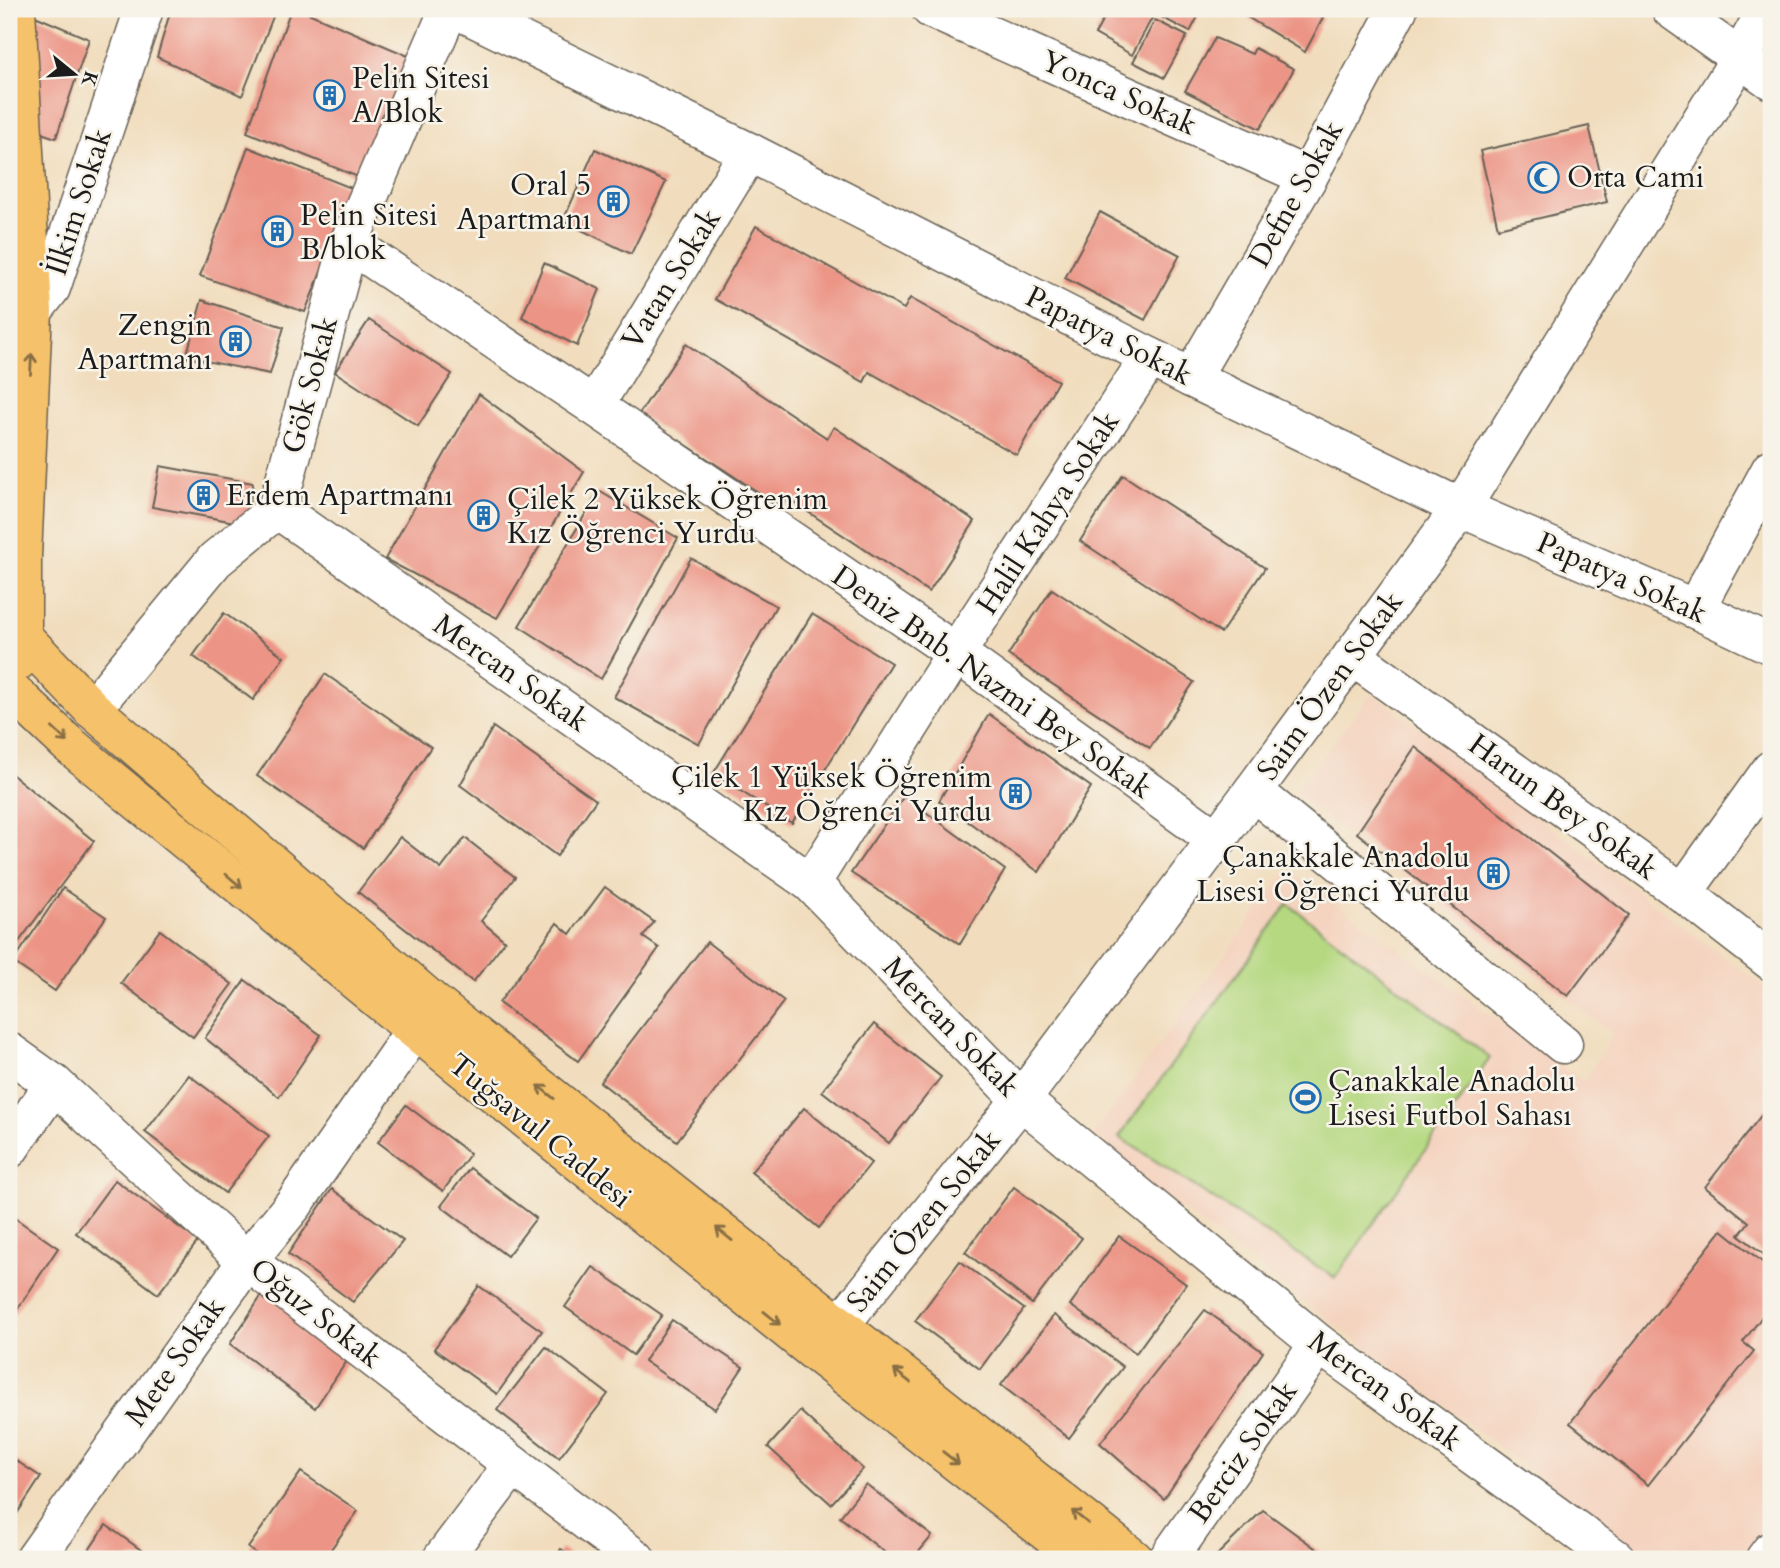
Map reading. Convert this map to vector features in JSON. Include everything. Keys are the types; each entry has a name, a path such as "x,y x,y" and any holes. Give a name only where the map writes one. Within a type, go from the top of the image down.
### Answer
{"main road":[{"path":"10,694 22,557 33,311 16,9"},
{"path":"15,635 92,709 433,1003 1134,1559"},
{"name":"Tuğsavul Caddesi","path":"10,694 415,1030 816,1353 1082,1559"}],"street":[{"name":"İlkim Sokak","path":"33,311 51,288 144,9"},
{"name":"Gök Sokak","path":"276,509 349,243 449,9"},
{"name":"Papatya Sokak","path":"456,9 749,152 1191,378 1461,508 1695,609 1771,645"},
{"name":"Yonca Sokak","path":"931,9 1308,177"},
{"name":"Defne Sokak","path":"1191,378 1308,177 1398,9"},
{"path":"1671,9 1771,80"},
{"name":"Saim Özen Sokak","path":"839,1326 1021,1100 1217,840 1461,508 1740,58 1767,9"},
{"name":"Vatan Sokak","path":"594,406 749,152"},
{"name":"Deniz Bnb. Nazmi Bey Sokak","path":"349,243 956,653 1217,840"},
{"name":"Halil Kahya Sokak","path":"811,883 956,653 1150,357"},
{"path":"1695,609 1771,469"},
{"path":"92,709 215,560 276,509"},
{"name":"Mercan Sokak","path":"276,509 811,883 1021,1100 1319,1344 1616,1559"},
{"name":"Harun Bey Sokak","path":"1352,656 1683,893 1771,961"},
{"path":"1683,893 1771,771"},
{"path":"1253,791 1563,1044"},
{"name":"Mete Sokak","path":"35,1559 247,1261 294,1204 415,1030"},
{"name":"Oğuz Sokak","path":"9,1052 54,1084 247,1261 636,1559"},
{"path":"9,1149 54,1084"},
{"name":"Berciz Sokak","path":"1168,1559 1319,1344"},
{"path":"442,1559 513,1465"},
{"path":"1765,1559 1771,1551"}],"shaded area":[{"path":"1372,693 1771,992 1771,1539 1755,1559 1648,1559 1089,1140 1288,869 1584,1082 1613,1034 1294,793"}],"green space":[{"name":"Çanakkale Anadolu Lisesi Futbol Sahası","path":"1288,904 1490,1058 1335,1278 1119,1137"}],"building":[{"path":"171,9 276,9 242,96 157,57"},
{"name":"Pelin Sitesi A/Blok","path":"291,9 299,9 413,58 363,179 247,132"},
{"path":"1109,9 1157,9 1132,55 1095,34"},
{"path":"1165,9 1202,9 1190,32 1161,17"},
{"path":"1234,9 1306,9 1323,18 1305,52"},
{"path":"35,16 89,39 56,138 29,129"},
{"path":"1155,20 1187,36 1164,78 1133,62"},
{"path":"1215,38 1252,54 1255,48 1294,69 1260,129 1185,91"},
{"name":"Orta Cami","path":"1589,126 1607,202 1498,228 1480,151"},
{"name":"Pelin Sitesi B/blok","path":"248,147 354,189 305,312 200,276"},
{"name":"Oral 5 Apartmanı","path":"595,149 666,182 631,254 563,221"},
{"path":"1100,212 1180,255 1145,320 1065,278"},
{"path":"756,226 904,309 910,298 1058,381 1017,455 869,372 864,382 715,299"},
{"path":"544,263 600,289 577,346 522,317"},
{"name":"Zengin Apartmanı","path":"202,300 284,327 270,374 186,357"},
{"path":"369,320 452,374 418,426 335,372"},
{"path":"686,344 827,438 834,427 975,521 929,592 787,498 781,507 639,414"},
{"name":"Çilek 2 Yüksek Öğrenim Kız Öğrenci Yurdu","path":"479,394 584,472 497,618 385,559"},
{"name":"Erdem Apartmanı","path":"160,466 253,483 246,524 152,507"},
{"path":"1123,475 1265,568 1221,633 1080,541"},
{"path":"599,491 678,538 601,679 519,626"},
{"path":"691,558 776,606 699,744 614,697"},
{"path":"1052,589 1194,682 1150,748 1008,655"},
{"path":"224,613 284,657 253,700 193,656"},
{"path":"812,614 891,663 792,823 713,774"},
{"path":"325,674 431,747 363,848 257,776"},
{"name":"Çilek 1 Yüksek Öğrenim Kız Öğrenci Yurdu","path":"989,714 1091,787 1039,872 939,801"},
{"path":"493,727 596,800 557,856 460,785"},
{"name":"Çanakkale Anadolu Lisesi Öğrenci Yurdu","path":"1415,747 1629,915 1568,996 1357,833"},
{"path":"9,772 94,841 9,955"},
{"path":"904,796 1005,870 960,944 851,873"},
{"path":"400,837 441,869 465,838 515,877 481,921 505,941 473,982 358,892"},
{"path":"605,887 654,922 643,937 659,948 578,1061 499,1003 557,923 570,934"},
{"path":"63,888 106,917 55,991 13,962"},
{"path":"160,930 232,984 193,1037 121,983"},
{"path":"707,942 784,1001 677,1141 600,1082"},
{"path":"245,980 321,1035 279,1097 205,1038"},
{"path":"874,1024 941,1077 889,1143 822,1091"},
{"path":"189,1075 269,1136 225,1193 145,1132"},
{"path":"1771,1103 1771,1260 1739,1235 1749,1222 1705,1187"},
{"path":"406,1105 470,1154 443,1191 378,1142"},
{"path":"804,1108 871,1163 819,1228 751,1172"},
{"path":"470,1168 536,1218 507,1256 441,1206"},
{"path":"115,1180 198,1241 158,1294 76,1233"},
{"path":"1014,1187 1082,1238 1032,1304 965,1252"},
{"path":"332,1189 403,1241 353,1302 288,1254"},
{"path":"9,1214 58,1248 9,1322"},
{"path":"1722,1230 1771,1269 1771,1320 1764,1314 1743,1342 1754,1351 1648,1485 1570,1423"},
{"path":"1119,1236 1186,1284 1136,1353 1070,1305"},
{"path":"960,1261 1024,1309 980,1369 915,1321"},
{"path":"593,1267 662,1315 633,1355 565,1307"},
{"path":"479,1286 542,1331 497,1394 434,1349"},
{"path":"264,1292 349,1358 315,1408 230,1344"},
{"path":"1205,1310 1263,1352 1164,1499 1100,1443"},
{"path":"1054,1315 1123,1367 1069,1438 1001,1385"},
{"path":"672,1320 743,1367 715,1409 644,1361"},
{"path":"546,1347 608,1394 559,1458 497,1410"},
{"path":"800,1411 863,1469 831,1504 768,1447"},
{"path":"9,1456 41,1477 9,1526"},
{"path":"301,1472 358,1511 324,1559 264,1559 248,1548"},
{"path":"866,1484 932,1536 913,1559 893,1559 840,1517"},
{"path":"1263,1510 1330,1559 1213,1559"},
{"path":"106,1525 148,1555 145,1559 83,1559"},
{"path":"561,1549 576,1559 555,1559"}],"place":[{"name":"Pelin Sitesi A/Blok","path":"329,95"},
{"name":"Orta Cami","path":"1544,177"},
{"name":"Oral 5 Apartmanı","path":"614,202"},
{"name":"Pelin Sitesi B/blok","path":"277,232"},
{"name":"Zengin Apartmanı","path":"235,342"},
{"name":"Erdem Apartmanı","path":"203,495"},
{"name":"Çilek 2 Yüksek Öğrenim Kız Öğrenci Yurdu","path":"484,516"},
{"name":"Çilek 1 Yüksek Öğrenim Kız Öğrenci Yurdu","path":"1015,794"},
{"name":"Çanakkale Anadolu Lisesi Öğrenci Yurdu","path":"1493,874"},
{"name":"Çanakkale Anadolu Lisesi Futbol Sahası","path":"1305,1098"}]}
